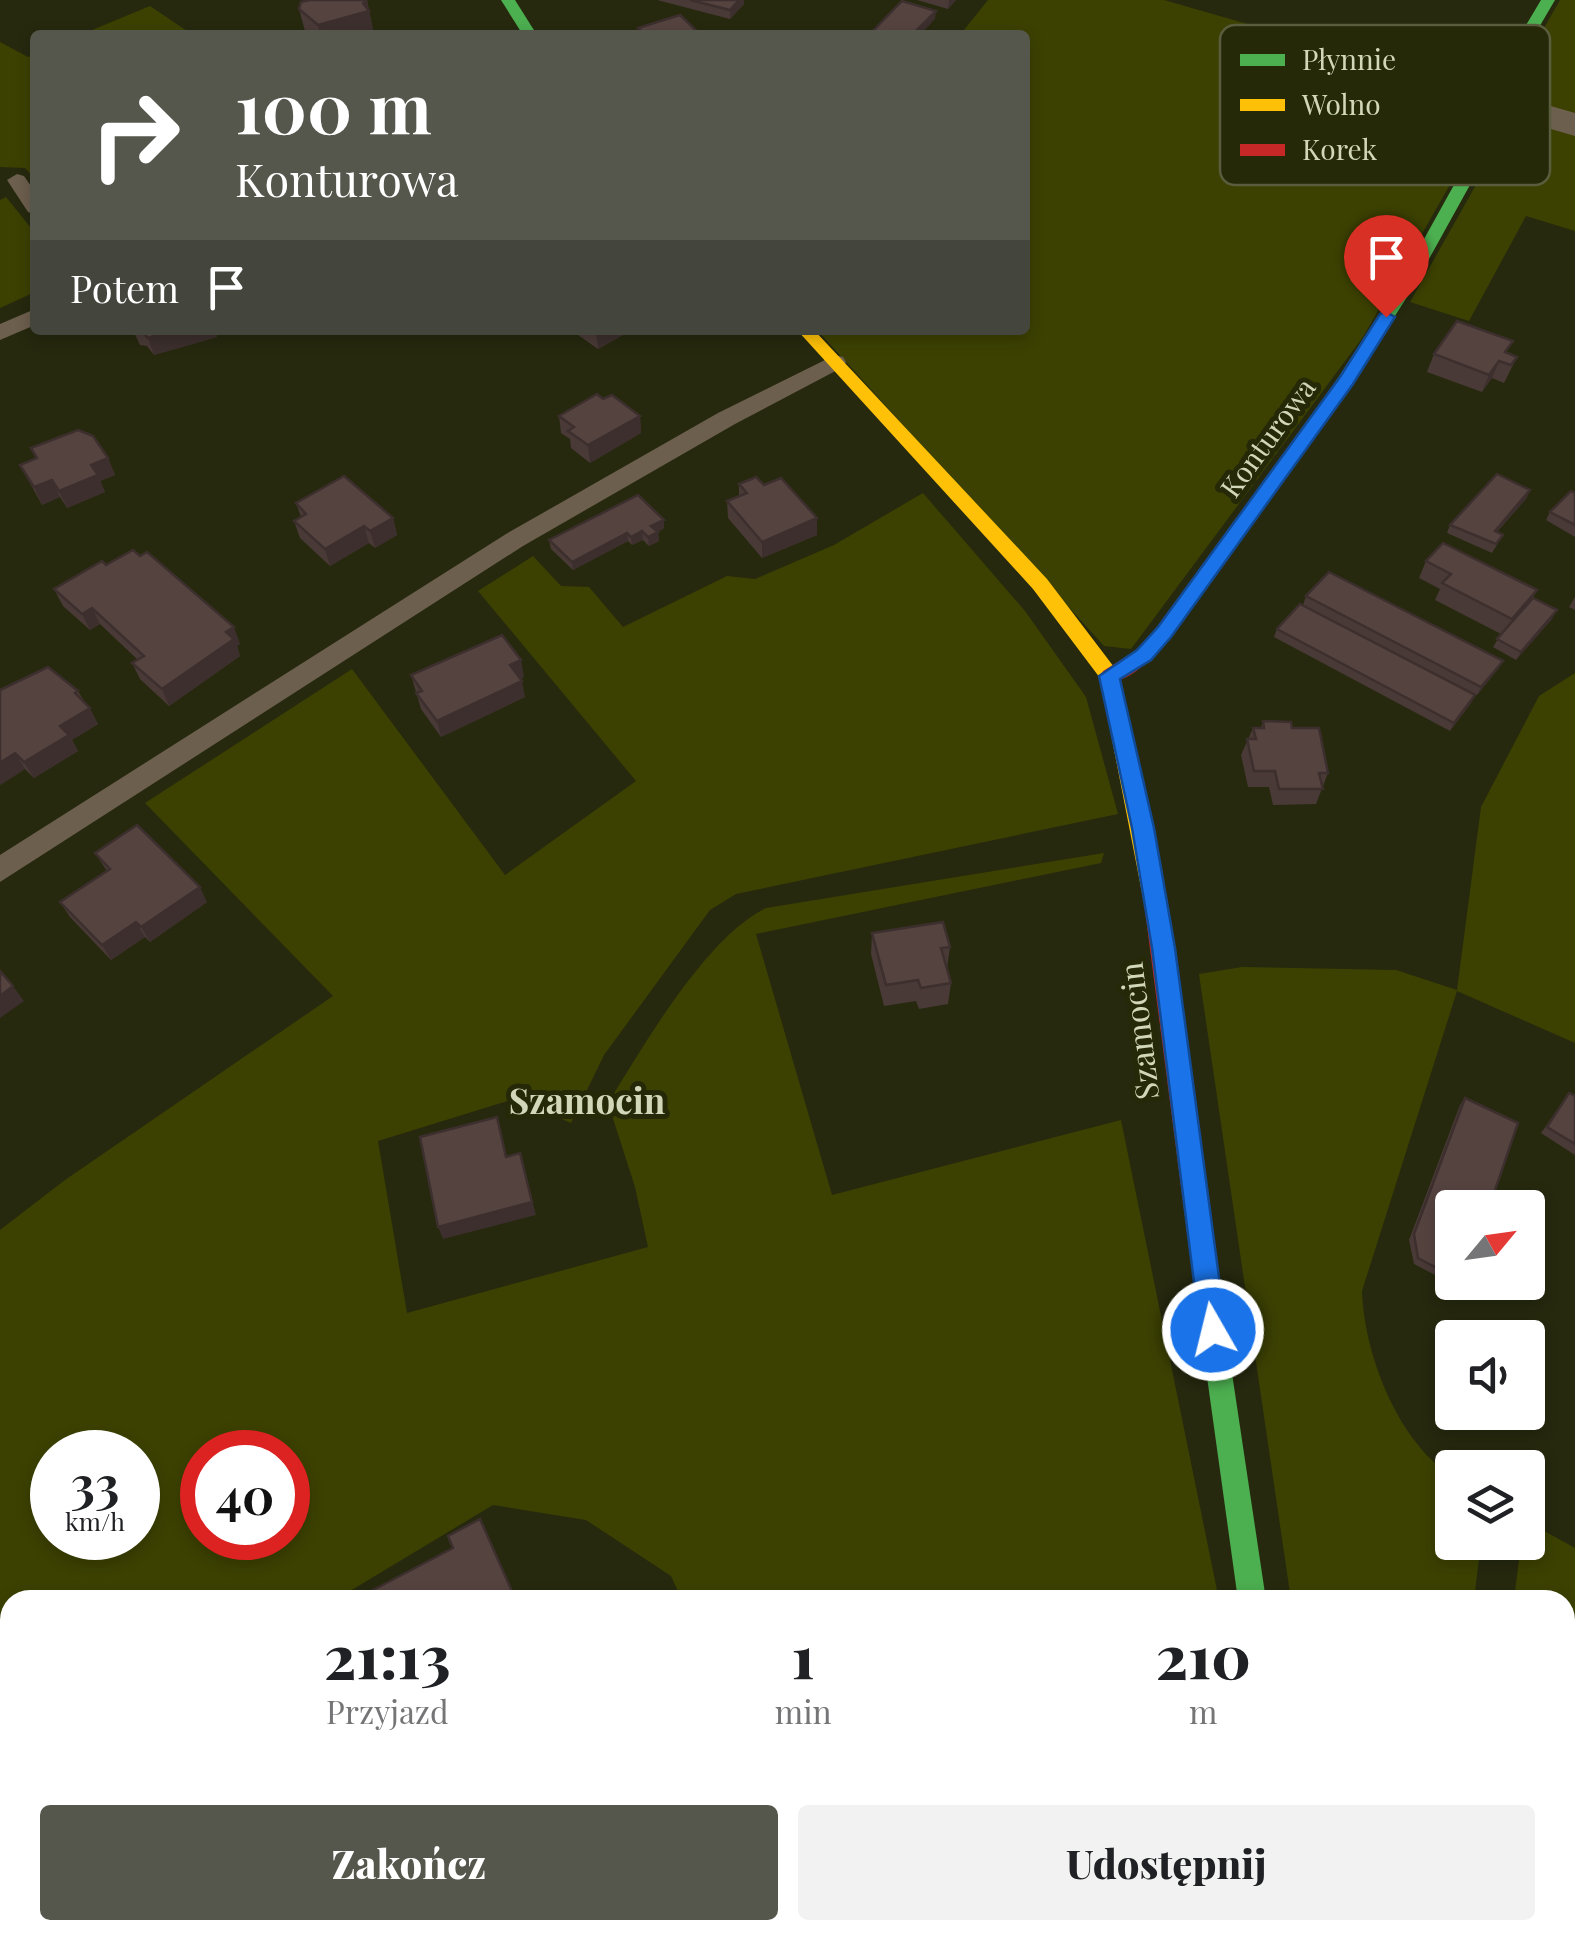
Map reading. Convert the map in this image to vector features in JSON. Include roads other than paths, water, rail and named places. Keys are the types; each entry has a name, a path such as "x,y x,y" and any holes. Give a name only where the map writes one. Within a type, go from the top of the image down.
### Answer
{"street":[{"path":"508,0 527,30"},
{"name":"Konturowa","path":"1533,25 1548,0"},
{"path":"1550,117 1575,125"},
{"name":"Konturowa","path":"1110,676 1144,655 1164,632 1347,380 1406,286 1462,185"},
{"name":"Szamocin","path":"810,335 1040,584 1110,676 1164,948 1185,1136 1251,1590"}],"lane":[{"path":"17,180 30,200"},
{"path":"0,333 30,318"},
{"path":"0,870 472,567 765,397 834,362"}],"district":[{"name":"Szamocin","path":"587,1102"}]}
